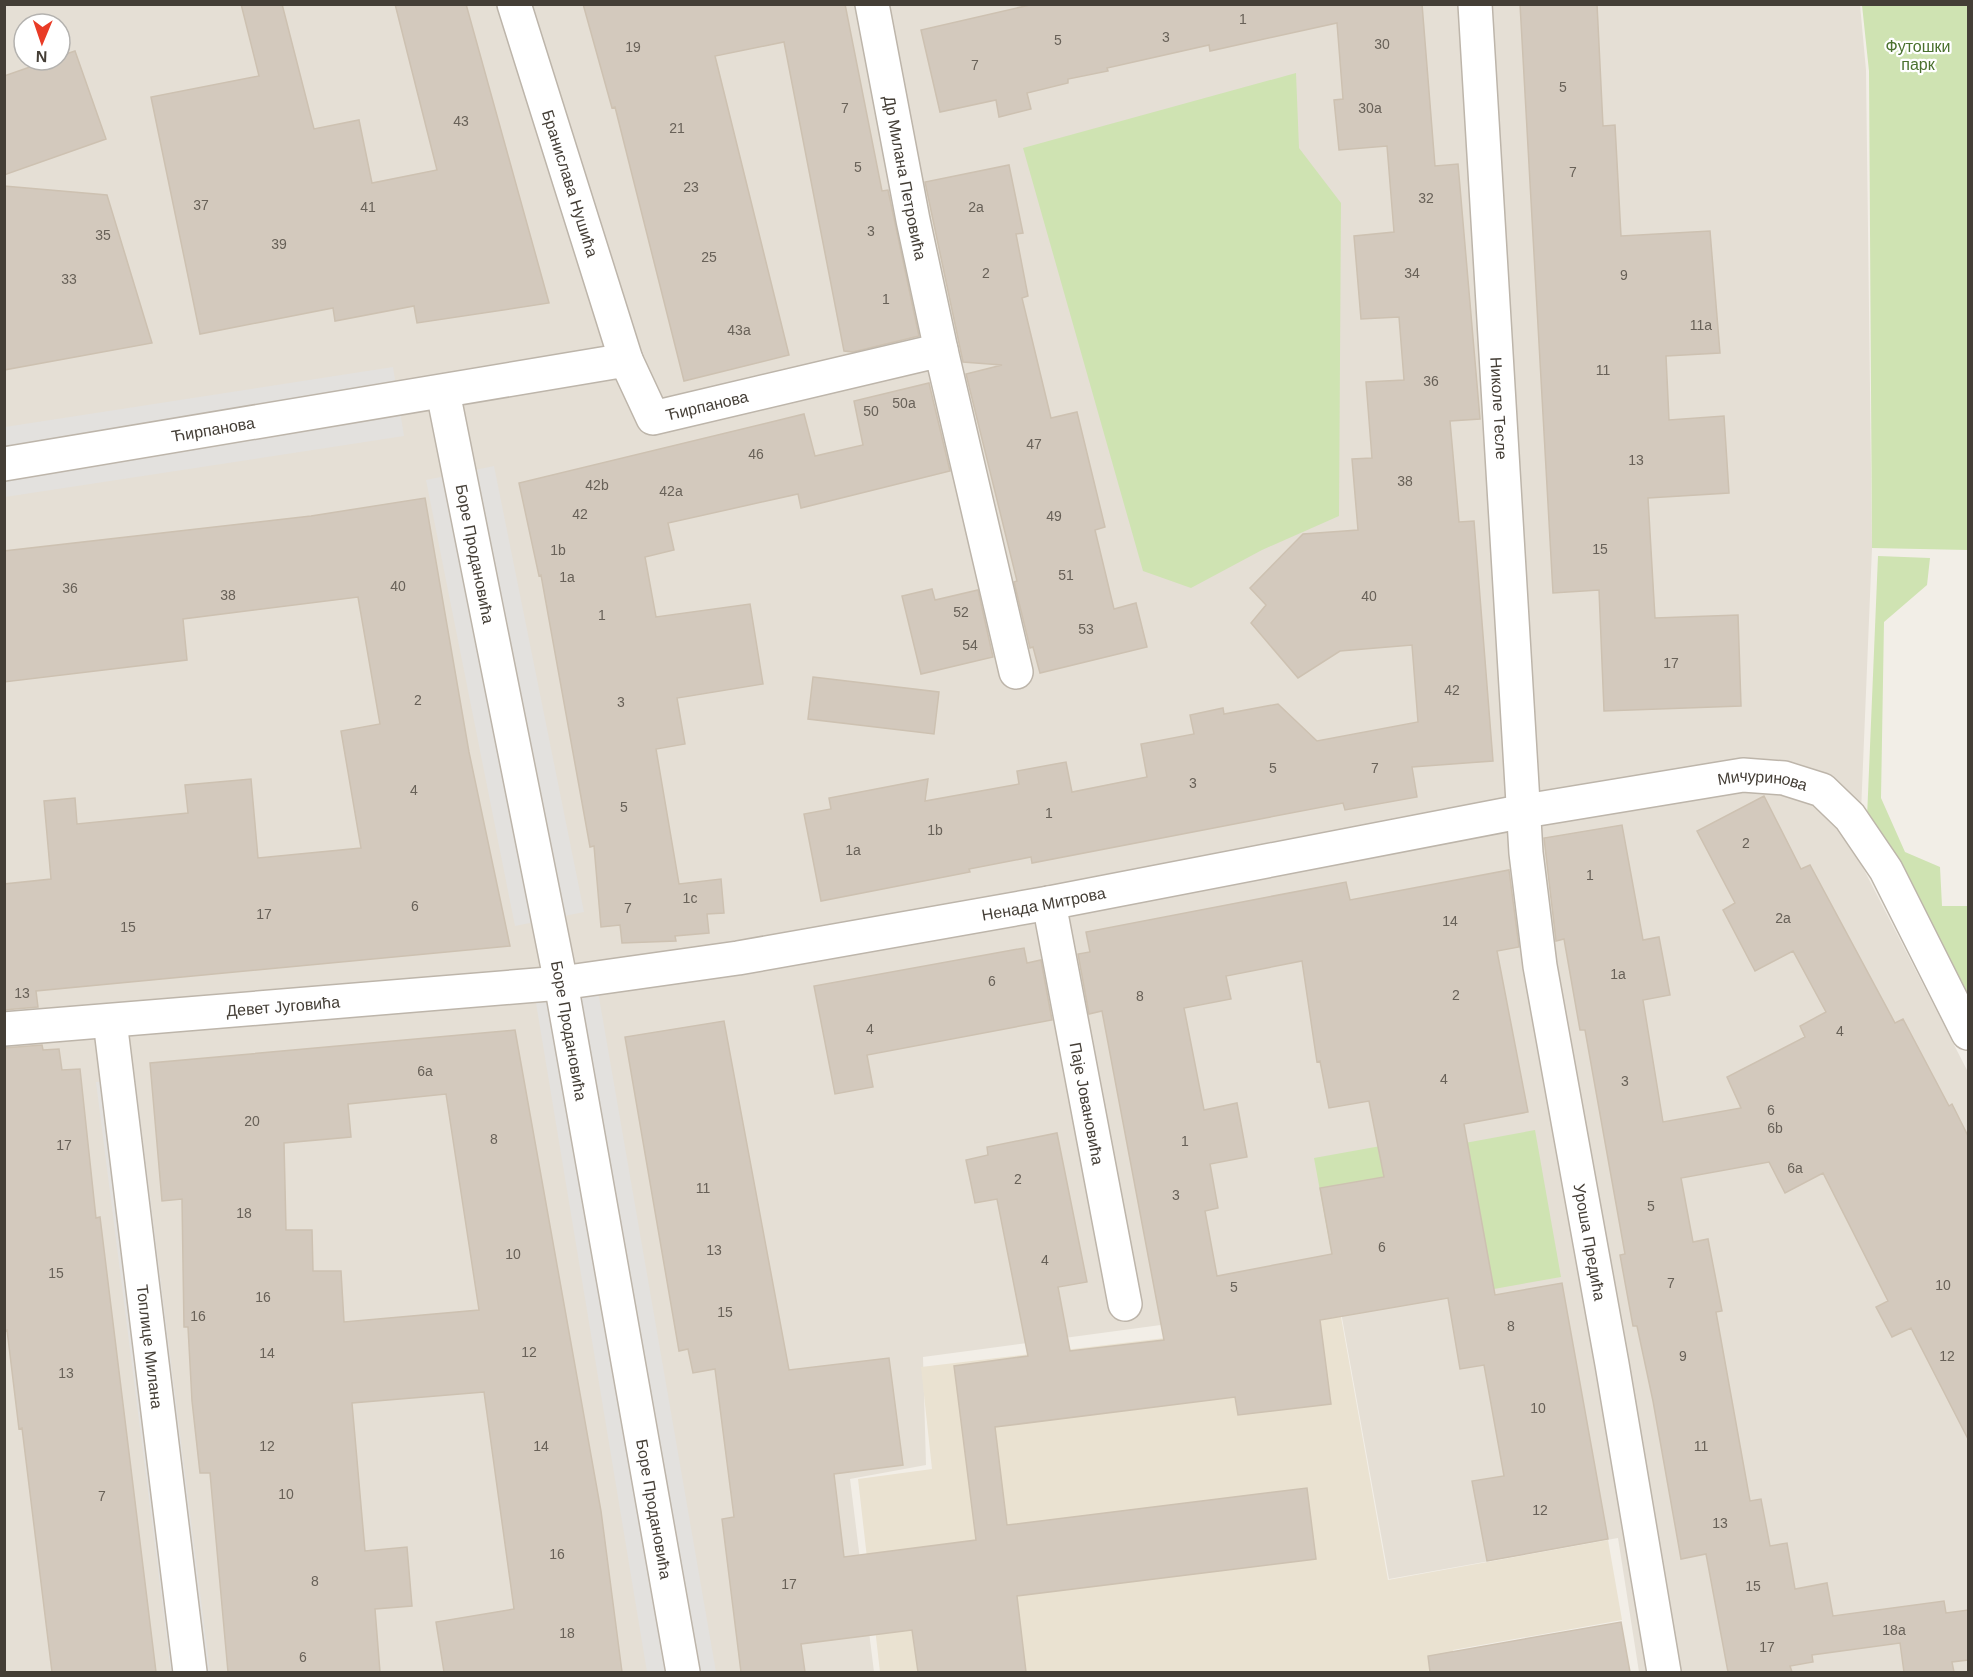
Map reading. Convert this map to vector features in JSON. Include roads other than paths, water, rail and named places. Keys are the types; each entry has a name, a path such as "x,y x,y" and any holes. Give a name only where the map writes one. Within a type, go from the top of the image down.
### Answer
{"street":[{"name":"Бранислава Нушића","path":"514,4 626,360"},
{"name":"Николе Тесле","path":"1475,4 1525,811"},
{"name":"Др Милана Петровића","path":"880,6 912,220 941,350"},
{"name":"Ћирпанова","path":"4,464 626,360 653,418 941,350"},
{"path":"941,350 1016,672"},
{"name":"Боре Продановића","path":"443,392 561,984 683,1672"},
{"name":"Мичуринова","path":"1525,811 1743,775 1784,778 1822,790 1850,817 1886,870 1968,1033"},
{"name":"Ненада Митрова","path":"561,984 738,958 1049,903 1525,811"},
{"name":"Уроша Предића","path":"1525,811 1526,853 1540,966 1612,1364 1664,1672"},
{"name":"Паје Јовановића","path":"1049,903 1125,1304"},
{"name":"Девет Југовића","path":"4,1029 561,984"},
{"name":"Топлице Милана","path":"110,1021 190,1672"}],"park label":[{"name":"Футошки парк","path":"1918,55"}]}
